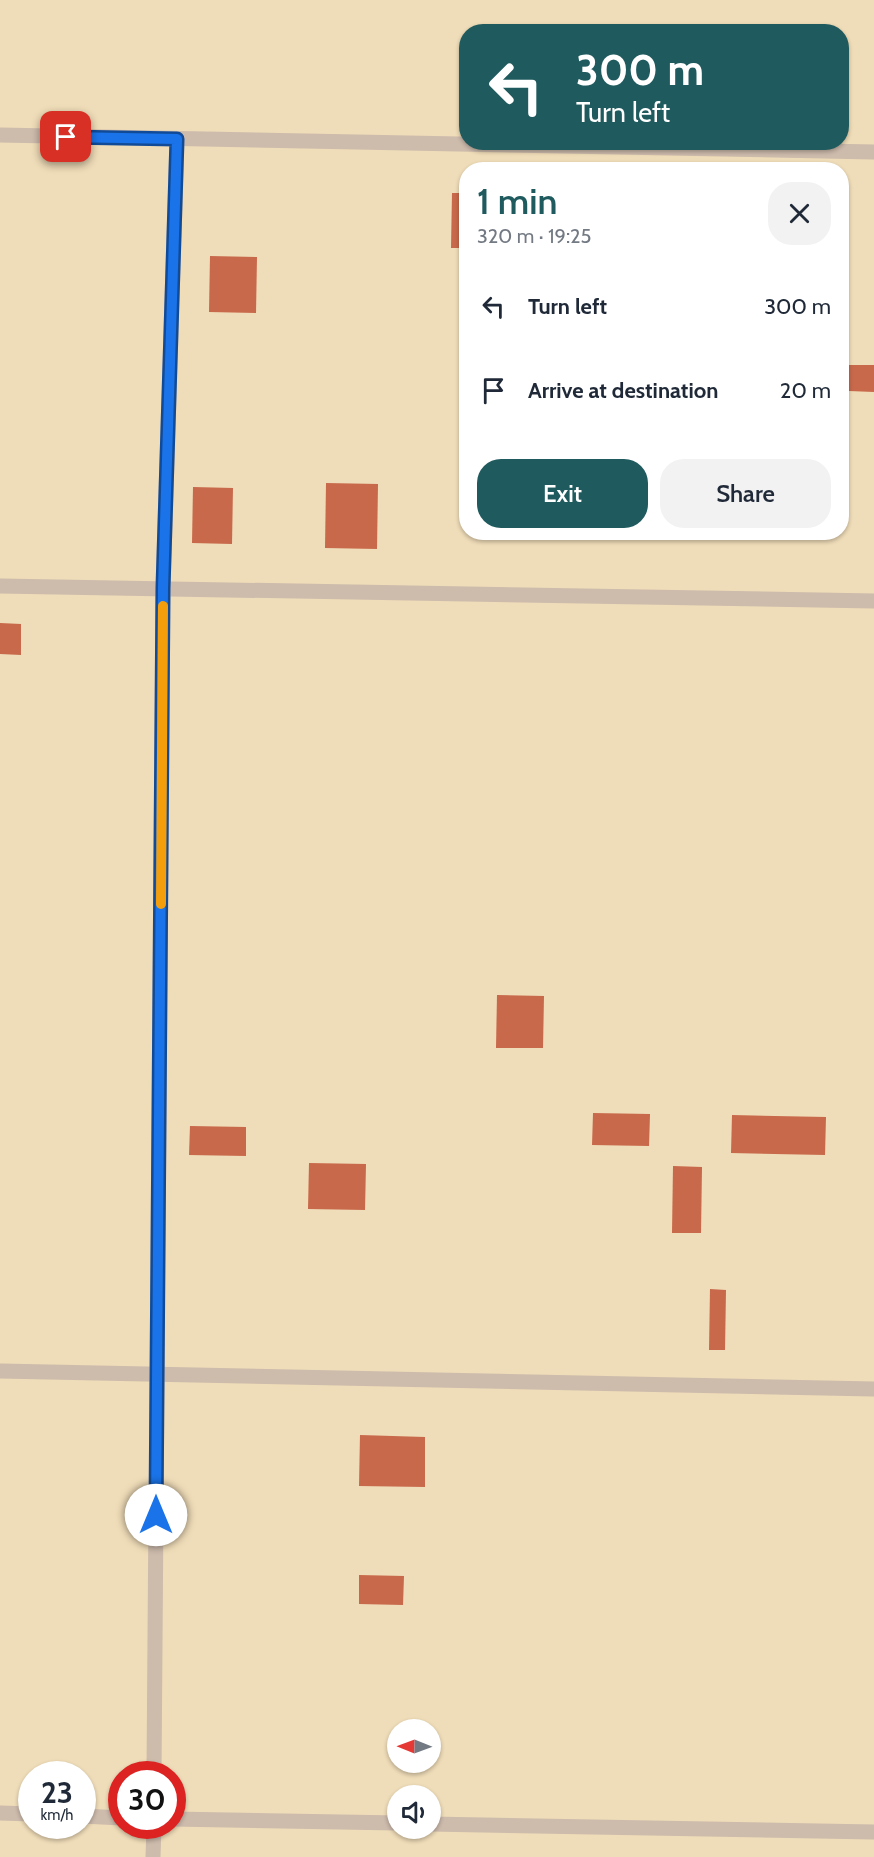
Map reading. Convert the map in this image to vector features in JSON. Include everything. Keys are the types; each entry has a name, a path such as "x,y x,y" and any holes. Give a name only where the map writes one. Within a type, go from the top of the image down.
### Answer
{"street":[{"path":"0,135 459,144"},
{"path":"154,1761 163,588 177,139"},
{"path":"767,150 874,152"},
{"path":"0,586 874,601"},
{"path":"0,1371 874,1389"},
{"path":"0,1813 18,1814"},
{"path":"186,1819 387,1823"},
{"path":"441,1824 874,1832"},
{"path":"153,1857 154,1839"}],"sand":[{"path":"0,0 874,0 874,1857 0,1857"}],"building":[{"path":"452,193 459,193 459,248 451,248"},
{"path":"210,256 257,257 256,313 209,312"},
{"path":"849,365 874,365 874,392 849,391"},
{"path":"326,483 378,484 377,549 325,548"},
{"path":"193,487 233,488 232,544 192,543"},
{"path":"0,623 21,624 21,655 0,654"},
{"path":"497,995 544,996 543,1048 496,1048"},
{"path":"593,1113 650,1114 649,1146 592,1145"},
{"path":"732,1115 826,1117 825,1155 731,1153"},
{"path":"190,1126 246,1127 246,1156 189,1155"},
{"path":"309,1163 366,1164 365,1210 308,1209"},
{"path":"673,1166 702,1167 701,1233 672,1233"},
{"path":"710,1289 726,1290 725,1350 709,1350"},
{"path":"360,1435 425,1437 425,1487 359,1486"},
{"path":"359,1575 404,1576 403,1605 359,1604"}],"slow traffic":[{"path":"161,904 163,606"}],"route":[{"path":"66,137 177,139 163,588 156,1515"}]}
